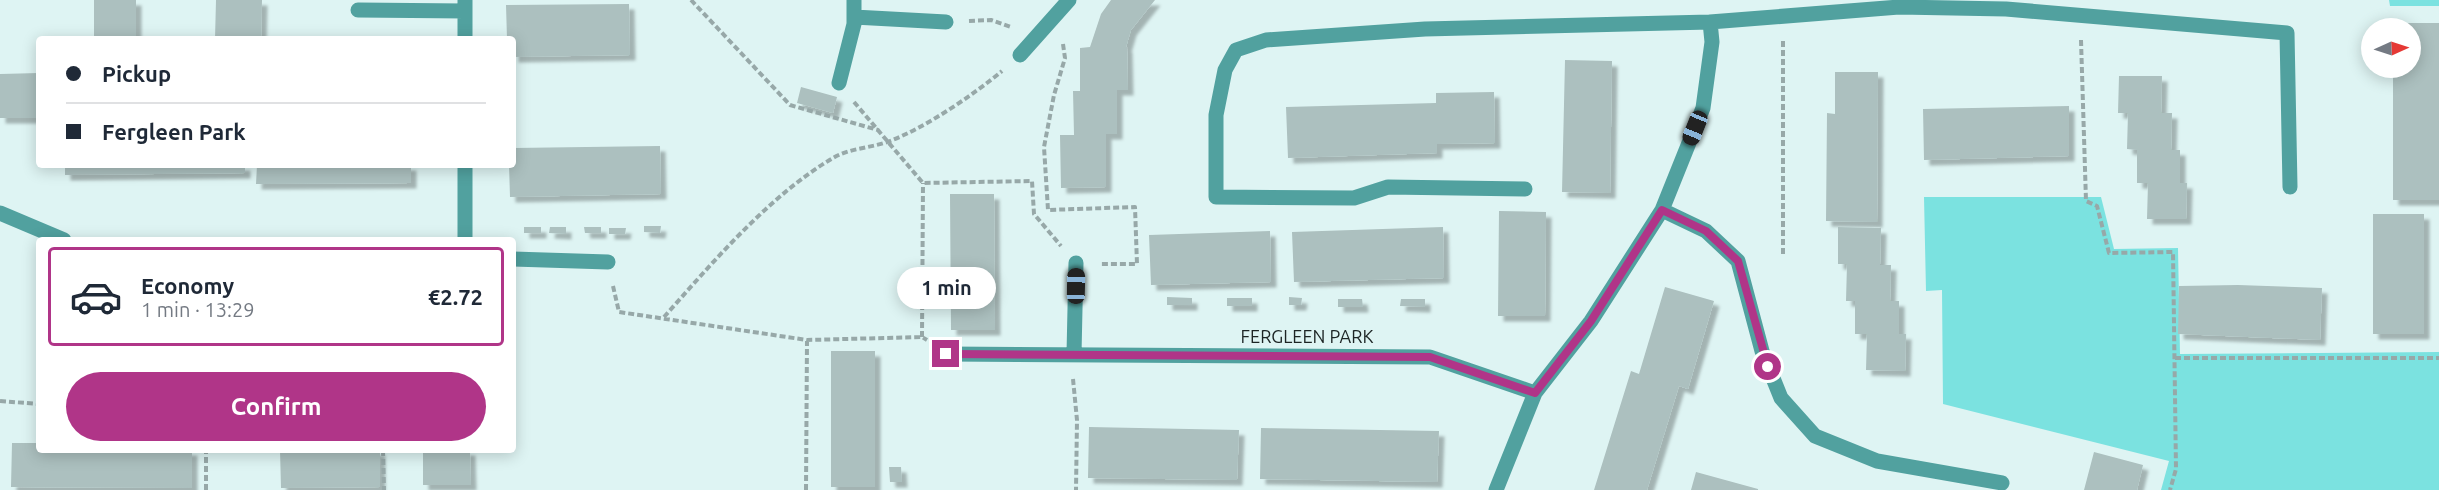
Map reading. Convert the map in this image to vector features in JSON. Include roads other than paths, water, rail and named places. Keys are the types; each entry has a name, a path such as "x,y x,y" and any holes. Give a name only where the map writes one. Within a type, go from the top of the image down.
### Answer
{"street":[{"path":"838,83 854,24 854,0"},
{"path":"1020,55 1069,0"},
{"path":"358,10 465,6 465,36"},
{"path":"1525,189 1388,187 1354,198 1216,197 1216,115 1225,70 1236,50 1266,40 1425,29 1710,22 1899,7 2007,9 2288,33 2290,187"},
{"path":"854,17 946,21"},
{"path":"1496,490 1535,393 1591,321 1662,210 1703,108 1712,42 1710,22"},
{"path":"465,168 465,237"},
{"path":"1662,210 1706,231 1738,261 1762,351 1781,398 1815,436 1877,461 2002,483"},
{"path":"0,213 57,237"},
{"path":"516,259 608,262"},
{"path":"1073,354 1076,263"},
{"name":"FERGLEEN PARK","path":"946,354 1430,357 1535,393"}]}
